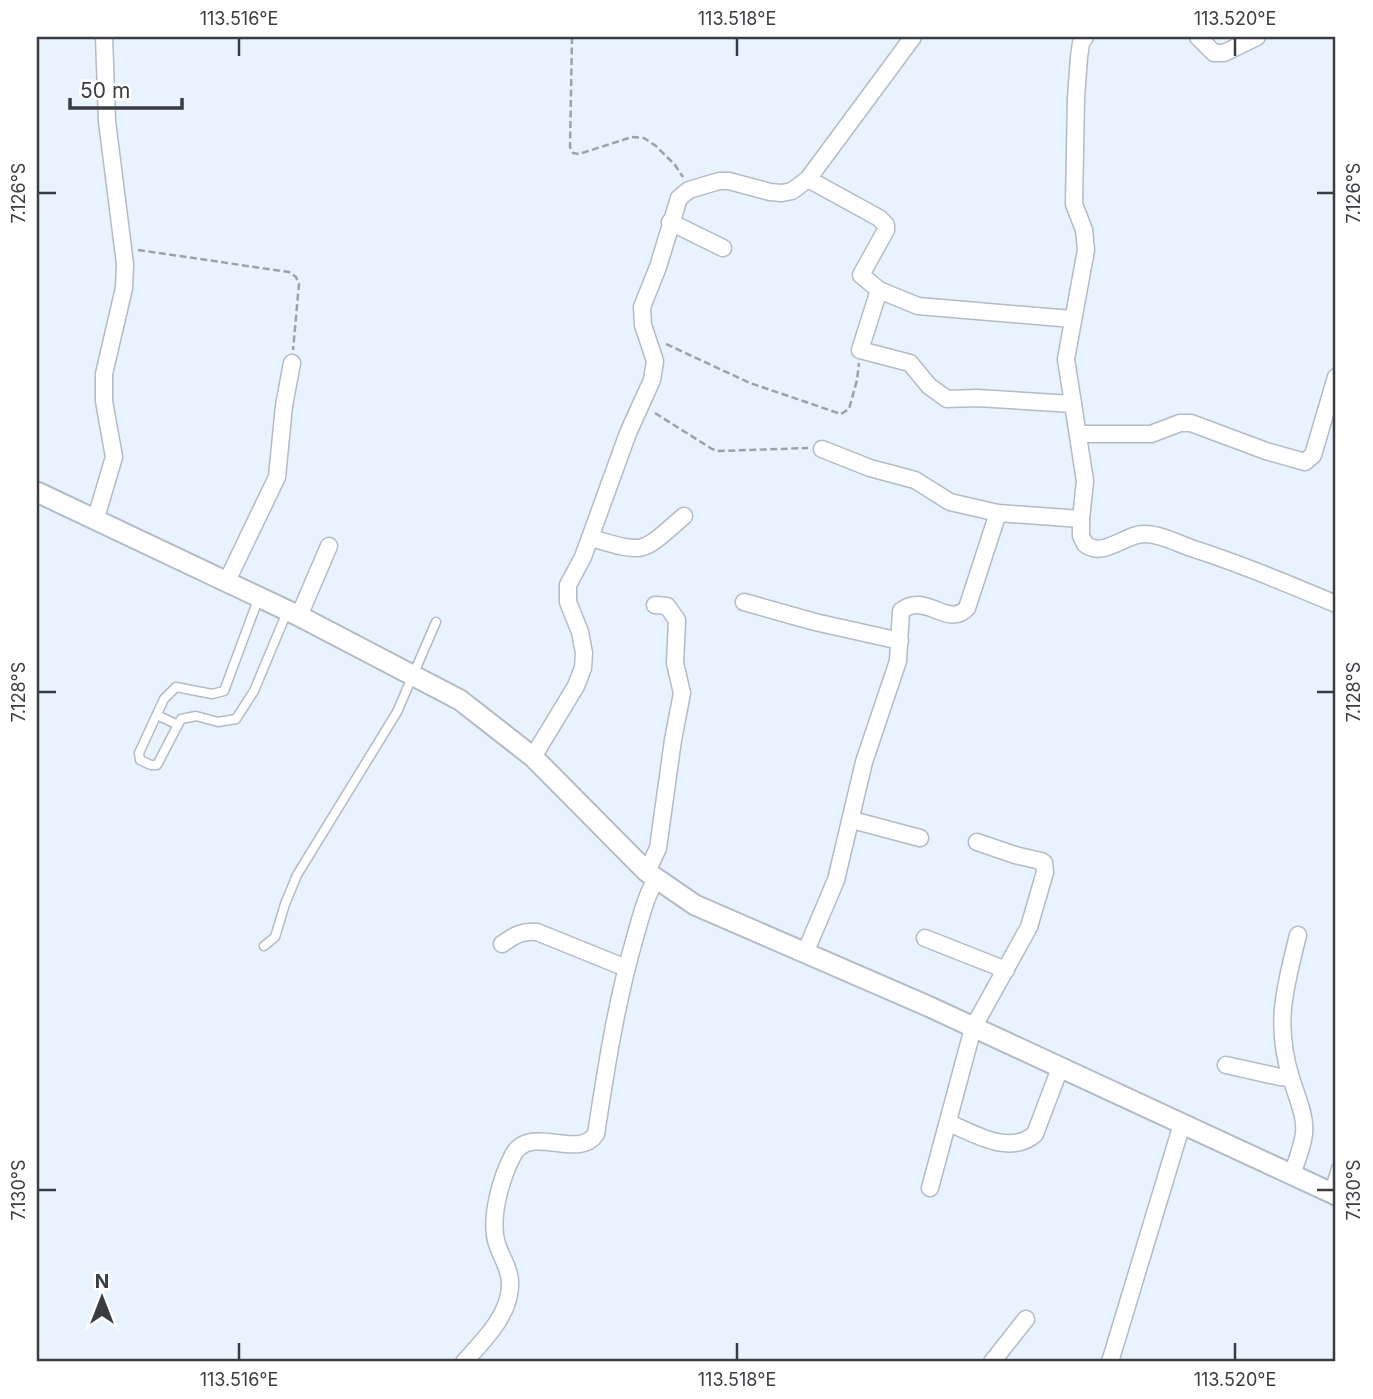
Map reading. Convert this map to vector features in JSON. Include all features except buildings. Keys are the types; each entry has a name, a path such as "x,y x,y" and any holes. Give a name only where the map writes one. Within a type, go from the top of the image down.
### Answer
{"street":[{"path":"96,518 114,457 104,401 104,374 124,288 124,248 107,121 104,37"},
{"path":"533,757 576,686 583,668 584,653 580,632 566,593 591,538 655,370 655,361 641,316 642,307 658,267 679,198 689,190 729,181 770,192 792,191 808,179 913,37"},
{"path":"1198,37 1214,53 1224,53 1257,37"},
{"path":"1082,39 1076,98 1074,204 1086,239 1066,359 1084,481 1081,536 1087,547 1118,545 1136,535 1153,535 1252,568 1336,604"},
{"path":"808,179 879,218 886,225 886,230 861,275 878,290 918,306 1072,319"},
{"path":"670,222 723,248"},
{"path":"878,290 860,350 910,363 919,375 947,399 977,398 1073,404"},
{"path":"227,582 277,477 284,406 292,363"},
{"path":"1079,434 1151,434 1180,423 1191,423 1266,451 1306,462 1313,455 1336,377"},
{"path":"822,449 870,468 915,480 950,502 998,513 1081,519"},
{"path":"37,492 293,613 460,700 533,757 652,875 703,909 973,1028 1333,1194"},
{"path":"805,953 836,880 864,762 898,661 899,618 906,607 919,604 954,615 964,612 998,513"},
{"path":"591,538 631,549 649,547 684,516"},
{"path":"293,613 329,546"},
{"path":"744,602 815,622 900,641"},
{"path":"464,1362 499,1319 511,1286 509,1273 497,1243 494,1218 513,1154 524,1144 533,1141 580,1144 596,1134 607,1058 626,968 658,848 682,693 675,663 677,620 667,606 655,605"},
{"path":"852,820 920,838"},
{"path":"930,1188 973,1028 1034,917 1045,867 1041,860 1015,855 977,842"},
{"path":"502,944 518,933 537,932 626,968"},
{"path":"1292,1174 1306,1127 1284,1056 1283,1002 1289,965 1298,935"},
{"path":"925,938 1006,970"},
{"path":"1226,1065 1291,1078"},
{"path":"949,1123 996,1142 1027,1142 1035,1134 1060,1068"},
{"path":"1110,1362 1182,1124"},
{"path":"992,1362 1026,1319"}],"lane":[{"path":"259,597 224,691 212,694 176,687 164,699 139,753 140,760 157,765 181,719 196,716 218,722 236,719 254,691 293,613"},
{"path":"264,946 275,937 297,875 397,712 436,622"},
{"path":"157,715 178,725"},
{"path":"1333,1194 1336,1168"}],"path":[{"path":"572,37 570,148 573,153 579,154 632,137 644,138 675,165 689,190"},
{"path":"124,248 277,270 296,277 299,284 292,363"},
{"path":"646,335 750,383 841,414 849,409 857,380 860,350"},
{"path":"641,404 719,451 806,447 822,449"}]}
